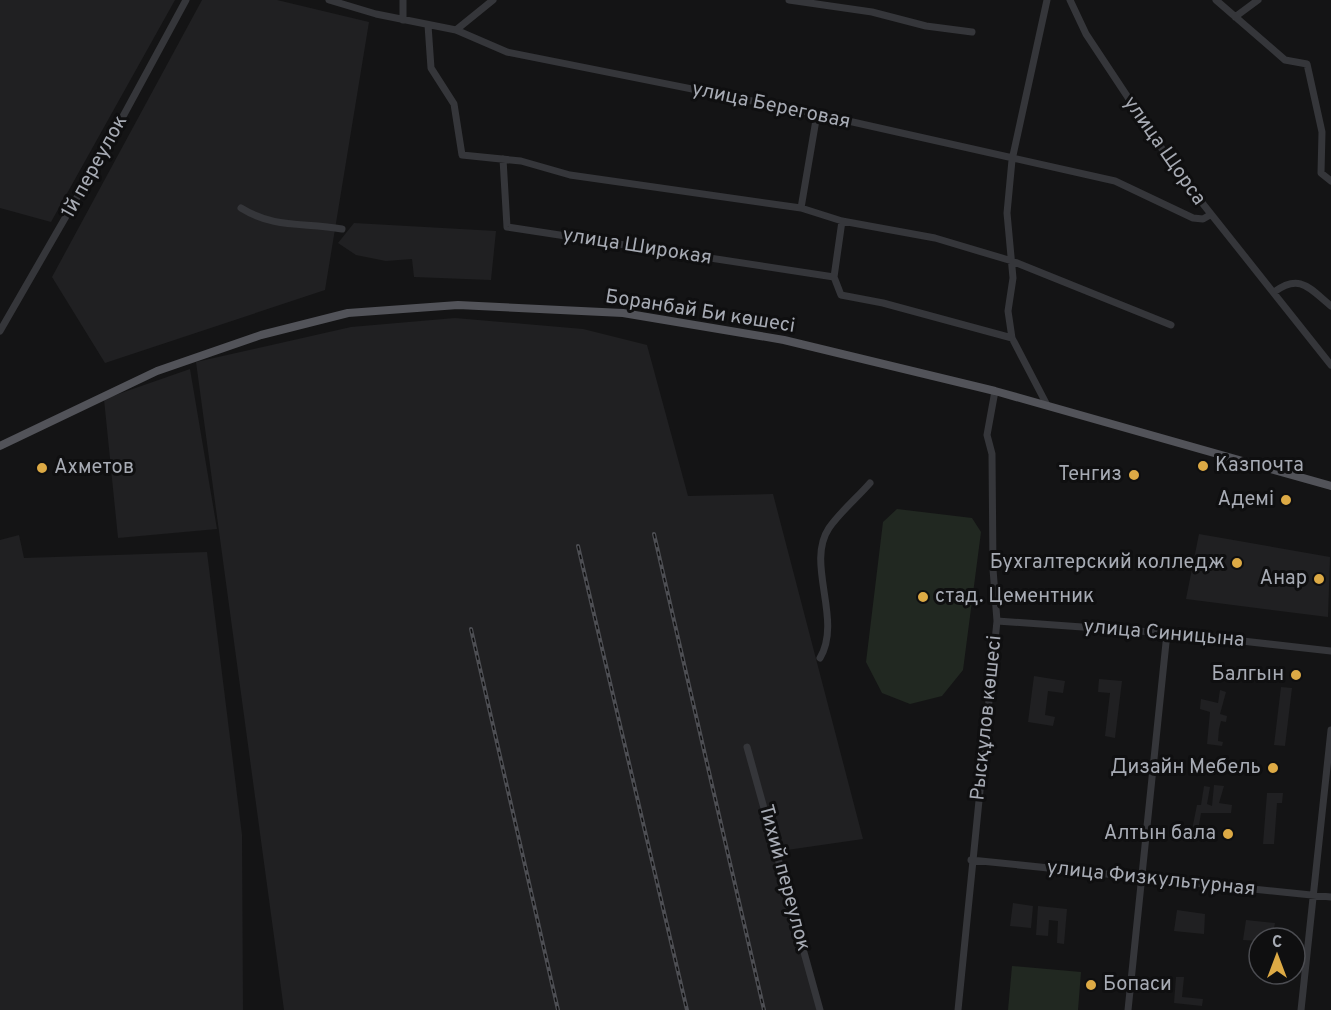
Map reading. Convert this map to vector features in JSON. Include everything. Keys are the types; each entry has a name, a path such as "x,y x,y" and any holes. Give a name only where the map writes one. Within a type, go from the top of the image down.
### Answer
{"main road":[{"name":"Боранбай Би көшесі","path":"0,446 157,371 261,336 348,313 458,305 623,313 784,340 995,391 1331,486"}],"street":[{"name":"1й переулок","path":"0,331 114,134 186,0"},
{"name":"улица Береговая","path":"330,0 402,20 456,30 507,52 817,114 1114,182 1193,218 1203,219 1210,215"},
{"path":"402,20 403,0"},
{"path":"456,30 493,0"},
{"path":"789,0 872,12 926,26 972,32"},
{"path":"1047,0 1012,160 1008,213 1013,278 1008,311 1012,338 1047,405"},
{"name":"улица Щорса","path":"1070,0 1086,34 1125,97 1210,215 1331,365"},
{"path":"1216,0 1286,60 1307,64 1322,132 1321,173 1331,181"},
{"path":"1235,17 1258,0"},
{"path":"428,25 431,68 454,104 462,155 521,160 570,175 801,208 842,220 935,238 1012,261 1171,325"},
{"path":"801,208 817,114"},
{"name":"улица Широкая","path":"502,159 507,227 834,277"},
{"path":"241,208 260,219 286,225 342,229"},
{"path":"842,220 834,277 841,295 883,303 1012,338"},
{"path":"1274,292 1288,283 1301,283 1331,306"},
{"name":"Рысқұлов көшесі","path":"958,1010 971,860 997,621 993,569 993,454 987,435 995,391"},
{"path":"820,658 829,644 821,551 828,528 870,483"},
{"name":"улица Синицына","path":"997,621 1167,633 1331,651"},
{"path":"1128,1010 1167,633"},
{"path":"1301,1010 1331,730"},
{"name":"Тихий переулок","path":"747,747 820,1010"},
{"name":"улица Физкультурная","path":"971,860 1331,897"}],"shaded area":[{"path":"0,0 175,0 51,222 0,208"},
{"path":"202,0 277,0 369,22 325,290 105,363 52,277"},
{"path":"354,223 496,231 491,280 414,277 412,259 386,261 356,255 338,243"},
{"path":"455,318 583,329 647,345 688,496 773,494 863,839 780,851 820,1010 284,1010 196,362 351,327"},
{"path":"190,369 217,529 118,538 104,399"},
{"name":"стад. Цементник","path":"897,509 972,518 981,532 963,670 942,696 910,704 882,693 866,662 883,522"},
{"path":"1199,534 1330,557 1328,617 1186,599"},
{"path":"19,535 24,558 207,552 242,835 243,1010 0,1010 0,540"},
{"path":"1034,676 1065,681 1063,693 1048,691 1045,715 1055,717 1053,726 1028,722"},
{"path":"1099,679 1122,681 1115,738 1105,736 1110,693 1098,692"},
{"path":"1281,687 1292,688 1285,746 1274,745"},
{"path":"1220,690 1226,692 1220,714 1227,716 1226,722 1221,721 1219,729 1218,741 1223,742 1222,746 1207,744 1210,712 1200,709 1201,699 1218,703"},
{"path":"1214,785 1224,786 1219,803 1232,805 1231,813 1201,813 1198,831 1192,830 1197,805 1201,805 1204,786 1210,787 1207,804 1212,806"},
{"path":"1267,793 1283,793 1282,803 1277,803 1274,844 1263,844"},
{"path":"1013,903 1033,906 1031,928 1010,926"},
{"path":"1038,906 1067,909 1064,944 1057,943 1058,921 1049,920 1048,936 1036,935"},
{"path":"1177,910 1205,914 1204,934 1174,931"},
{"path":"1246,920 1275,923 1274,926 1247,926 1247,940 1243,940"},
{"path":"1012,966 1081,972 1078,1010 1008,1010"},
{"path":"1176,977 1184,977 1182,997 1203,999 1202,1006 1174,1003"}],"railway":[{"path":"654,534 764,1010"},
{"path":"578,546 687,1010"},
{"path":"471,629 558,1010"}],"place":[{"name":"Казпочта","path":"1203,466"},
{"name":"Ахметов","path":"42,468"},
{"name":"Тенгиз","path":"1134,475"},
{"name":"Адемi","path":"1286,500"},
{"name":"Бухгалтерский колледж","path":"1237,563"},
{"name":"Анар","path":"1319,579"},
{"name":"стад. Цементник","path":"923,597"},
{"name":"Балгын","path":"1296,675"},
{"name":"Дизайн Мебель","path":"1273,768"},
{"name":"Алтын бала","path":"1228,834"},
{"name":"Бопаси","path":"1091,985"}]}
